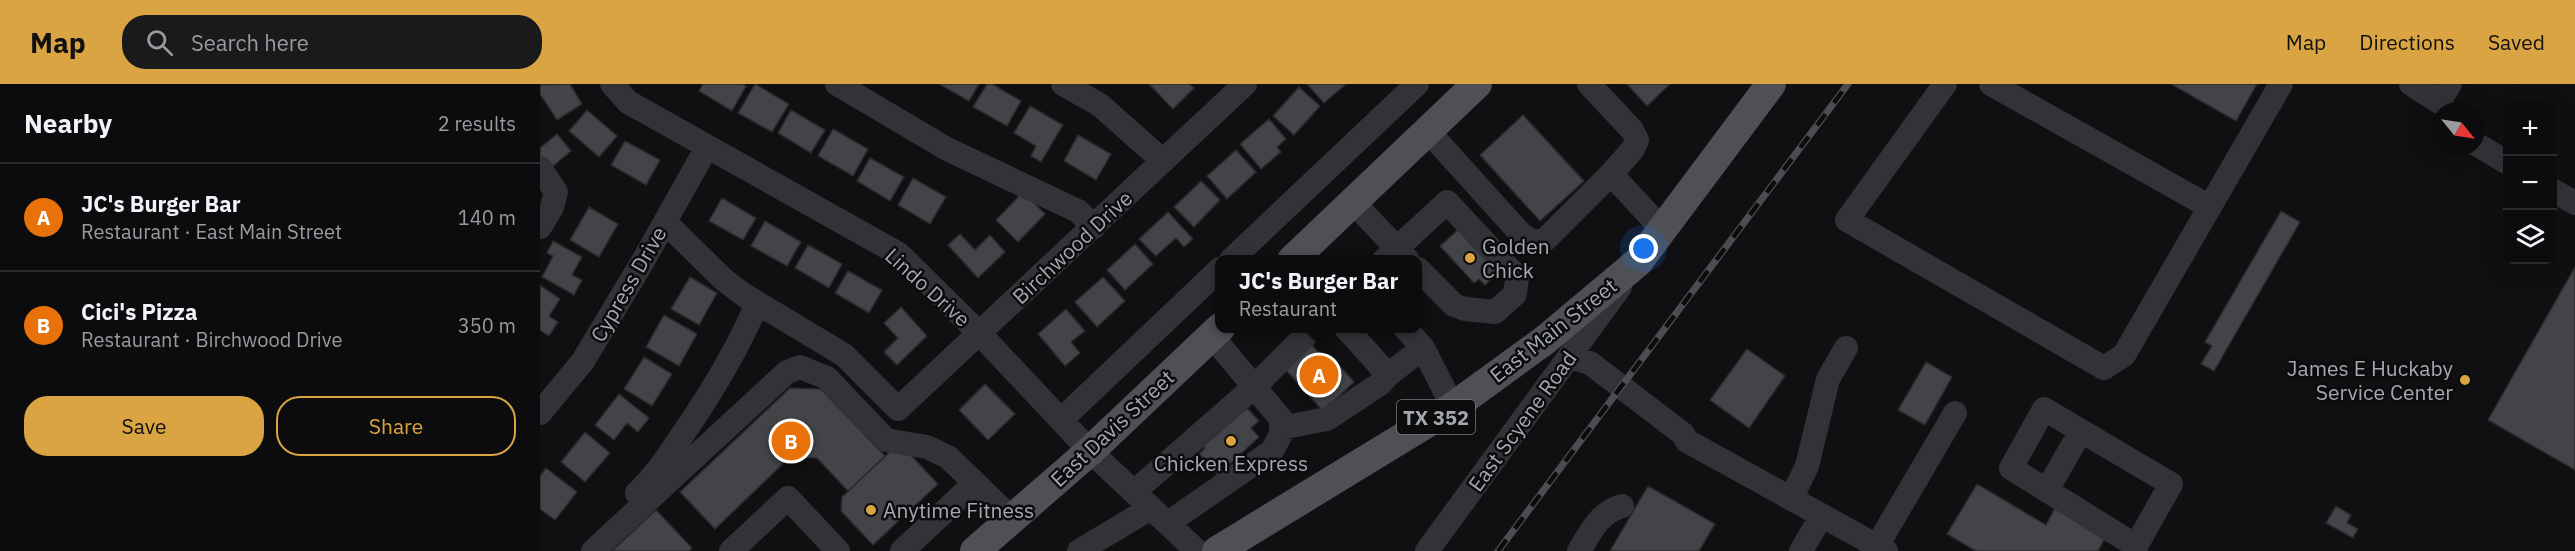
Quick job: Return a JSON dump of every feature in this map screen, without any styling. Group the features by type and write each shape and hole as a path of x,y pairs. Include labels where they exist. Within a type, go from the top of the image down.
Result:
{"main road":[{"path":"1297,255 1477,84"},
{"name":"East Main Street","path":"1217,551 1453,407 1545,340 1638,262 1771,84"},
{"name":"East Davis Street","path":"975,551 1090,451 1215,333"}],"street":[{"name":"Lindo Drive","path":"612,84 628,102 898,254 980,334 1090,451 1197,551"},
{"path":"837,84 947,149 1078,211 1094,227"},
{"path":"1063,84 1100,105 1163,161"},
{"name":"Birchwood Drive","path":"757,303 844,355 898,409 1245,84"},
{"path":"1236,255 1417,84"},
{"path":"1428,131 1521,234 1533,242 1546,239 1611,174 1633,149 1637,140 1632,130 1589,84"},
{"path":"1944,84 1847,220 2104,368 2124,355 2281,84"},
{"path":"1991,84 2210,207"},
{"path":"2411,84 2444,99"},
{"name":"Cypress Drive","path":"540,414 583,361 707,147"},
{"path":"2485,149 2503,160"},
{"path":"540,168 556,192 552,207 540,227"},
{"path":"1611,174 1662,229"},
{"path":"2557,192 2575,203"},
{"path":"1353,202 1395,255"},
{"path":"1397,255 1447,202 1517,277 1515,294 1495,312 1466,309 1454,305 1422,273"},
{"path":"576,551 644,486 673,448 714,390 742,338 757,303 723,279 665,222"},
{"name":"East Scyene Road","path":"1427,551 1638,262"},
{"path":"1061,420 1215,275"},
{"path":"1079,551 1151,508 1272,451 1281,434 1281,419 1254,387 1217,333"},
{"path":"1151,508 1254,387 1308,333"},
{"path":"1350,333 1388,375"},
{"path":"1410,333 1423,348 1453,407"},
{"path":"1545,340 1569,357 1582,373 1612,397 1677,443 1688,441 1881,549 1955,413"},
{"path":"1281,428 1327,419 1380,384 1423,348"},
{"path":"1791,499 1807,466 1828,379 1846,348"},
{"path":"593,551 787,372 801,367 827,378 886,440 927,447 948,457 1012,519"},
{"path":"2044,409 2171,484 2136,549 2047,490 2011,468 2044,409"},
{"path":"2047,490 2081,431"},
{"path":"902,551 975,483"},
{"path":"730,551 788,498 838,551"},
{"path":"1579,551 1599,517 1609,510 1622,506"},
{"path":"1801,551 1822,515"}],"building":[{"path":"570,84 582,104 557,120 540,94 540,85"},
{"path":"703,84 742,84 746,86 732,111 699,91"},
{"path":"755,84 789,104 772,132 738,113"},
{"path":"939,84 979,84 969,101"},
{"path":"987,84 992,84 1021,101 1007,126 973,107"},
{"path":"1149,84 1189,84 1194,88 1173,109"},
{"path":"1307,84 1346,84 1324,103"},
{"path":"1627,84 1670,84 1647,106"},
{"path":"2171,84 2257,84 2236,121"},
{"path":"1299,87 1320,106 1294,135 1273,116"},
{"path":"1030,106 1063,125 1041,162 1031,156 1036,146 1014,133"},
{"path":"587,110 617,136 599,157 569,131"},
{"path":"791,110 825,130 811,153 778,133"},
{"path":"1523,115 1584,181 1540,221 1480,155"},
{"path":"1269,119 1286,139 1277,147 1281,152 1261,169 1240,144"},
{"path":"833,129 868,149 853,176 818,156"},
{"path":"557,134 571,151 551,168 540,155 540,148"},
{"path":"1078,135 1111,154 1096,180 1064,161"},
{"path":"625,141 660,160 646,185 611,165"},
{"path":"1236,150 1256,172 1227,199 1207,176"},
{"path":"870,158 904,177 890,201 857,181"},
{"path":"913,178 946,197 930,224 898,205"},
{"path":"1201,181 1220,200 1194,227 1174,207"},
{"path":"1023,192 1045,214 1018,242 996,220"},
{"path":"722,198 756,218 743,240 709,221"},
{"path":"589,207 618,224 599,257 570,240"},
{"path":"2281,211 2300,222 2214,371 2201,364 2212,346 2205,342"},
{"path":"1168,212 1193,239 1184,247 1176,238 1156,256 1139,239"},
{"path":"765,221 801,242 787,266 751,246"},
{"name":"Golden Chick","path":"1461,227 1500,271 1485,285 1479,279 1474,283 1440,246"},
{"path":"960,234 975,250 990,235 1005,252 978,278 948,245"},
{"path":"553,241 582,257 572,275 582,280 574,295 542,277 553,256 547,253"},
{"path":"1135,244 1153,264 1125,290 1107,270"},
{"path":"808,245 842,264 829,288 795,268"},
{"path":"2575,267 2575,470 2488,420"},
{"path":"848,271 882,290 869,313 835,293"},
{"path":"690,277 717,293 699,325 671,309"},
{"path":"1103,277 1125,301 1097,327 1075,302"},
{"path":"540,285 560,299 549,316 558,322 549,336 540,330"},
{"path":"901,307 927,336 897,365 884,352 898,338 884,323"},
{"path":"1066,309 1085,331 1071,342 1080,353 1065,366 1038,334"},
{"path":"664,315 697,334 679,366 646,347"},
{"path":"1311,344 1332,367 1336,362 1354,382 1323,411 1285,369"},
{"path":"1747,349 1785,376 1749,428 1710,400"},
{"path":"644,357 672,374 652,406 624,389"},
{"path":"1926,362 1952,377 1925,425 1898,410"},
{"path":"985,384 1015,414 988,440 959,410"},
{"path":"790,388 821,389 885,456 848,491 817,458 790,457 715,529 680,492"},
{"path":"619,394 649,418 638,432 627,423 614,440 595,425"},
{"name":"Chicken Express","path":"1247,408 1259,421 1251,428 1259,437 1218,475 1199,454 1205,448 1203,446"},
{"path":"585,432 610,453 585,482 561,462"},
{"path":"893,449 905,449 938,484 873,545 841,511 842,497"},
{"path":"546,468 577,492 555,520 540,509 540,476"},
{"path":"1977,484 2046,525 2055,508 2105,538 2098,551 1976,551 1947,534"},
{"path":"1648,486 1715,524 1699,551 1610,551"},
{"path":"2336,506 2351,515 2347,523 2358,529 2353,538 2326,523"},
{"path":"656,510 692,548 689,551 612,551"}],"railway":[{"path":"1498,551 1848,84"}],"place":[{"name":"Golden Chick","path":"1470,258"},
{"name":"JC's Burger Bar","path":"1319,375"},
{"name":"James E Huckaby Service Center","path":"2465,380"},
{"name":"Cici's Pizza","path":"791,441"},
{"name":"Chicken Express","path":"1231,441"},
{"name":"Anytime Fitness","path":"871,510"}]}
